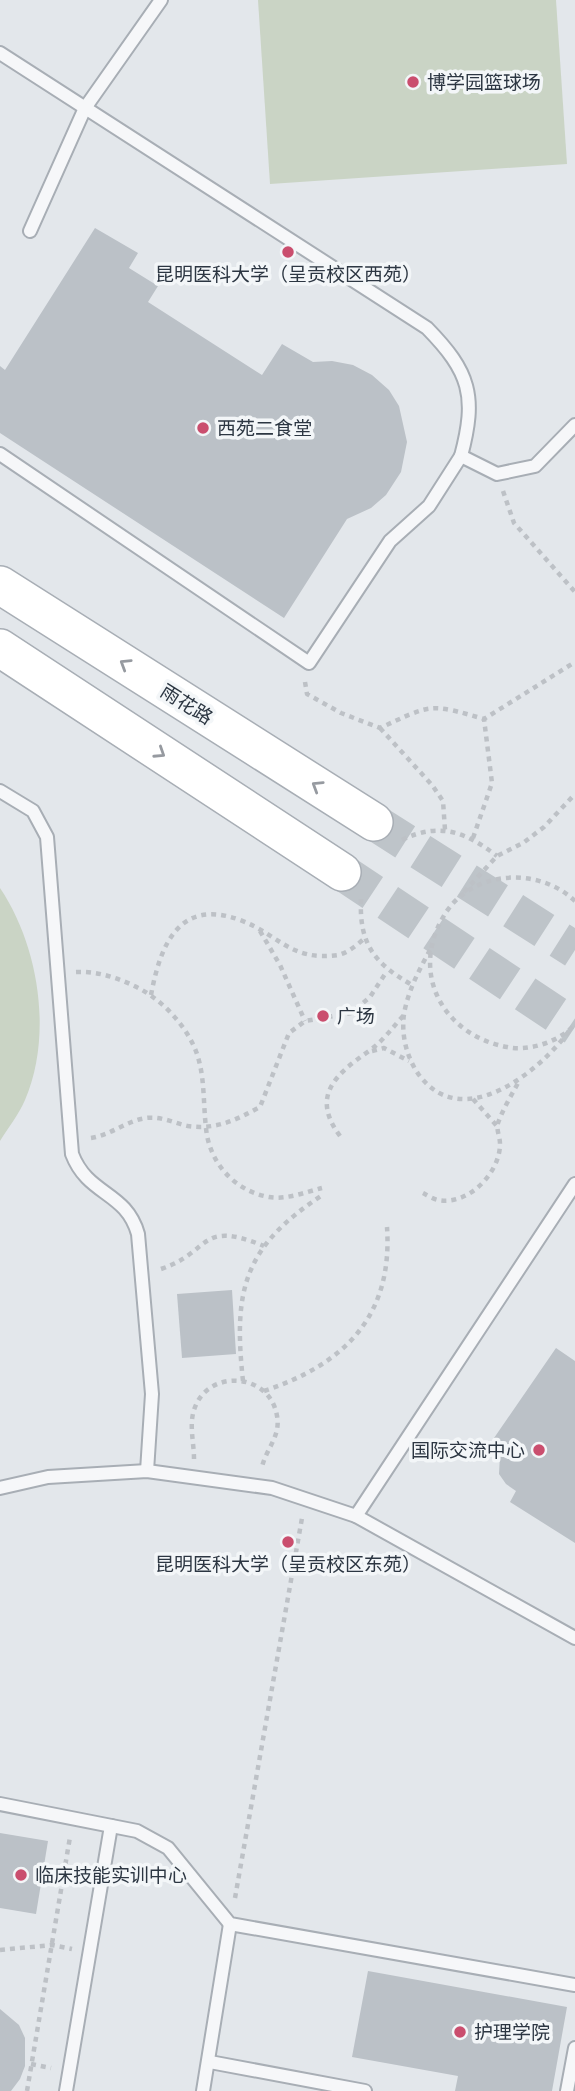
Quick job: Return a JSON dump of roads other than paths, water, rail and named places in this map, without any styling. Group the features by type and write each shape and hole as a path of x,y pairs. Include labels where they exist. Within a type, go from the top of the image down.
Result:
{"street":[{"name":"雨花路","path":"0,585 383,834"},
{"path":"0,648 352,883"}],"lane":[{"path":"30,231 85,108 161,0"},
{"path":"0,53 427,328 457,362 466,384 470,408 461,456 429,506 390,541 309,663 0,454"},
{"path":"461,456 497,474 536,466 575,425"},
{"path":"0,792 33,811 47,837 72,1154 85,1178 132,1215 138,1234 152,1394 148,1471"},
{"path":"356,1516 575,1184"},
{"path":"0,1488 48,1477 148,1471 258,1486 356,1516 573,1632"},
{"path":"0,1804 137,1831 168,1848 230,1924 575,1985"},
{"path":"66,2091 111,1826"},
{"path":"203,2091 210,2062 230,1924"},
{"path":"568,2091 575,2049"},
{"path":"210,2062 366,2091"}],"tunnel":[{"path":"374,822 575,950"},
{"path":"342,872 575,1027"}],"place":[{"name":"博学园篮球场","path":"413,82"},
{"name":"昆明医科大学（呈贡校区西苑）","path":"288,252"},
{"name":"西苑二食堂","path":"203,428"},
{"name":"广场","path":"323,1016"},
{"name":"国际交流中心","path":"539,1450"},
{"name":"昆明医科大学（呈贡校区东苑）","path":"288,1542"},
{"name":"临床技能实训中心","path":"21,1875"},
{"name":"护理学院","path":"460,2032"}]}
